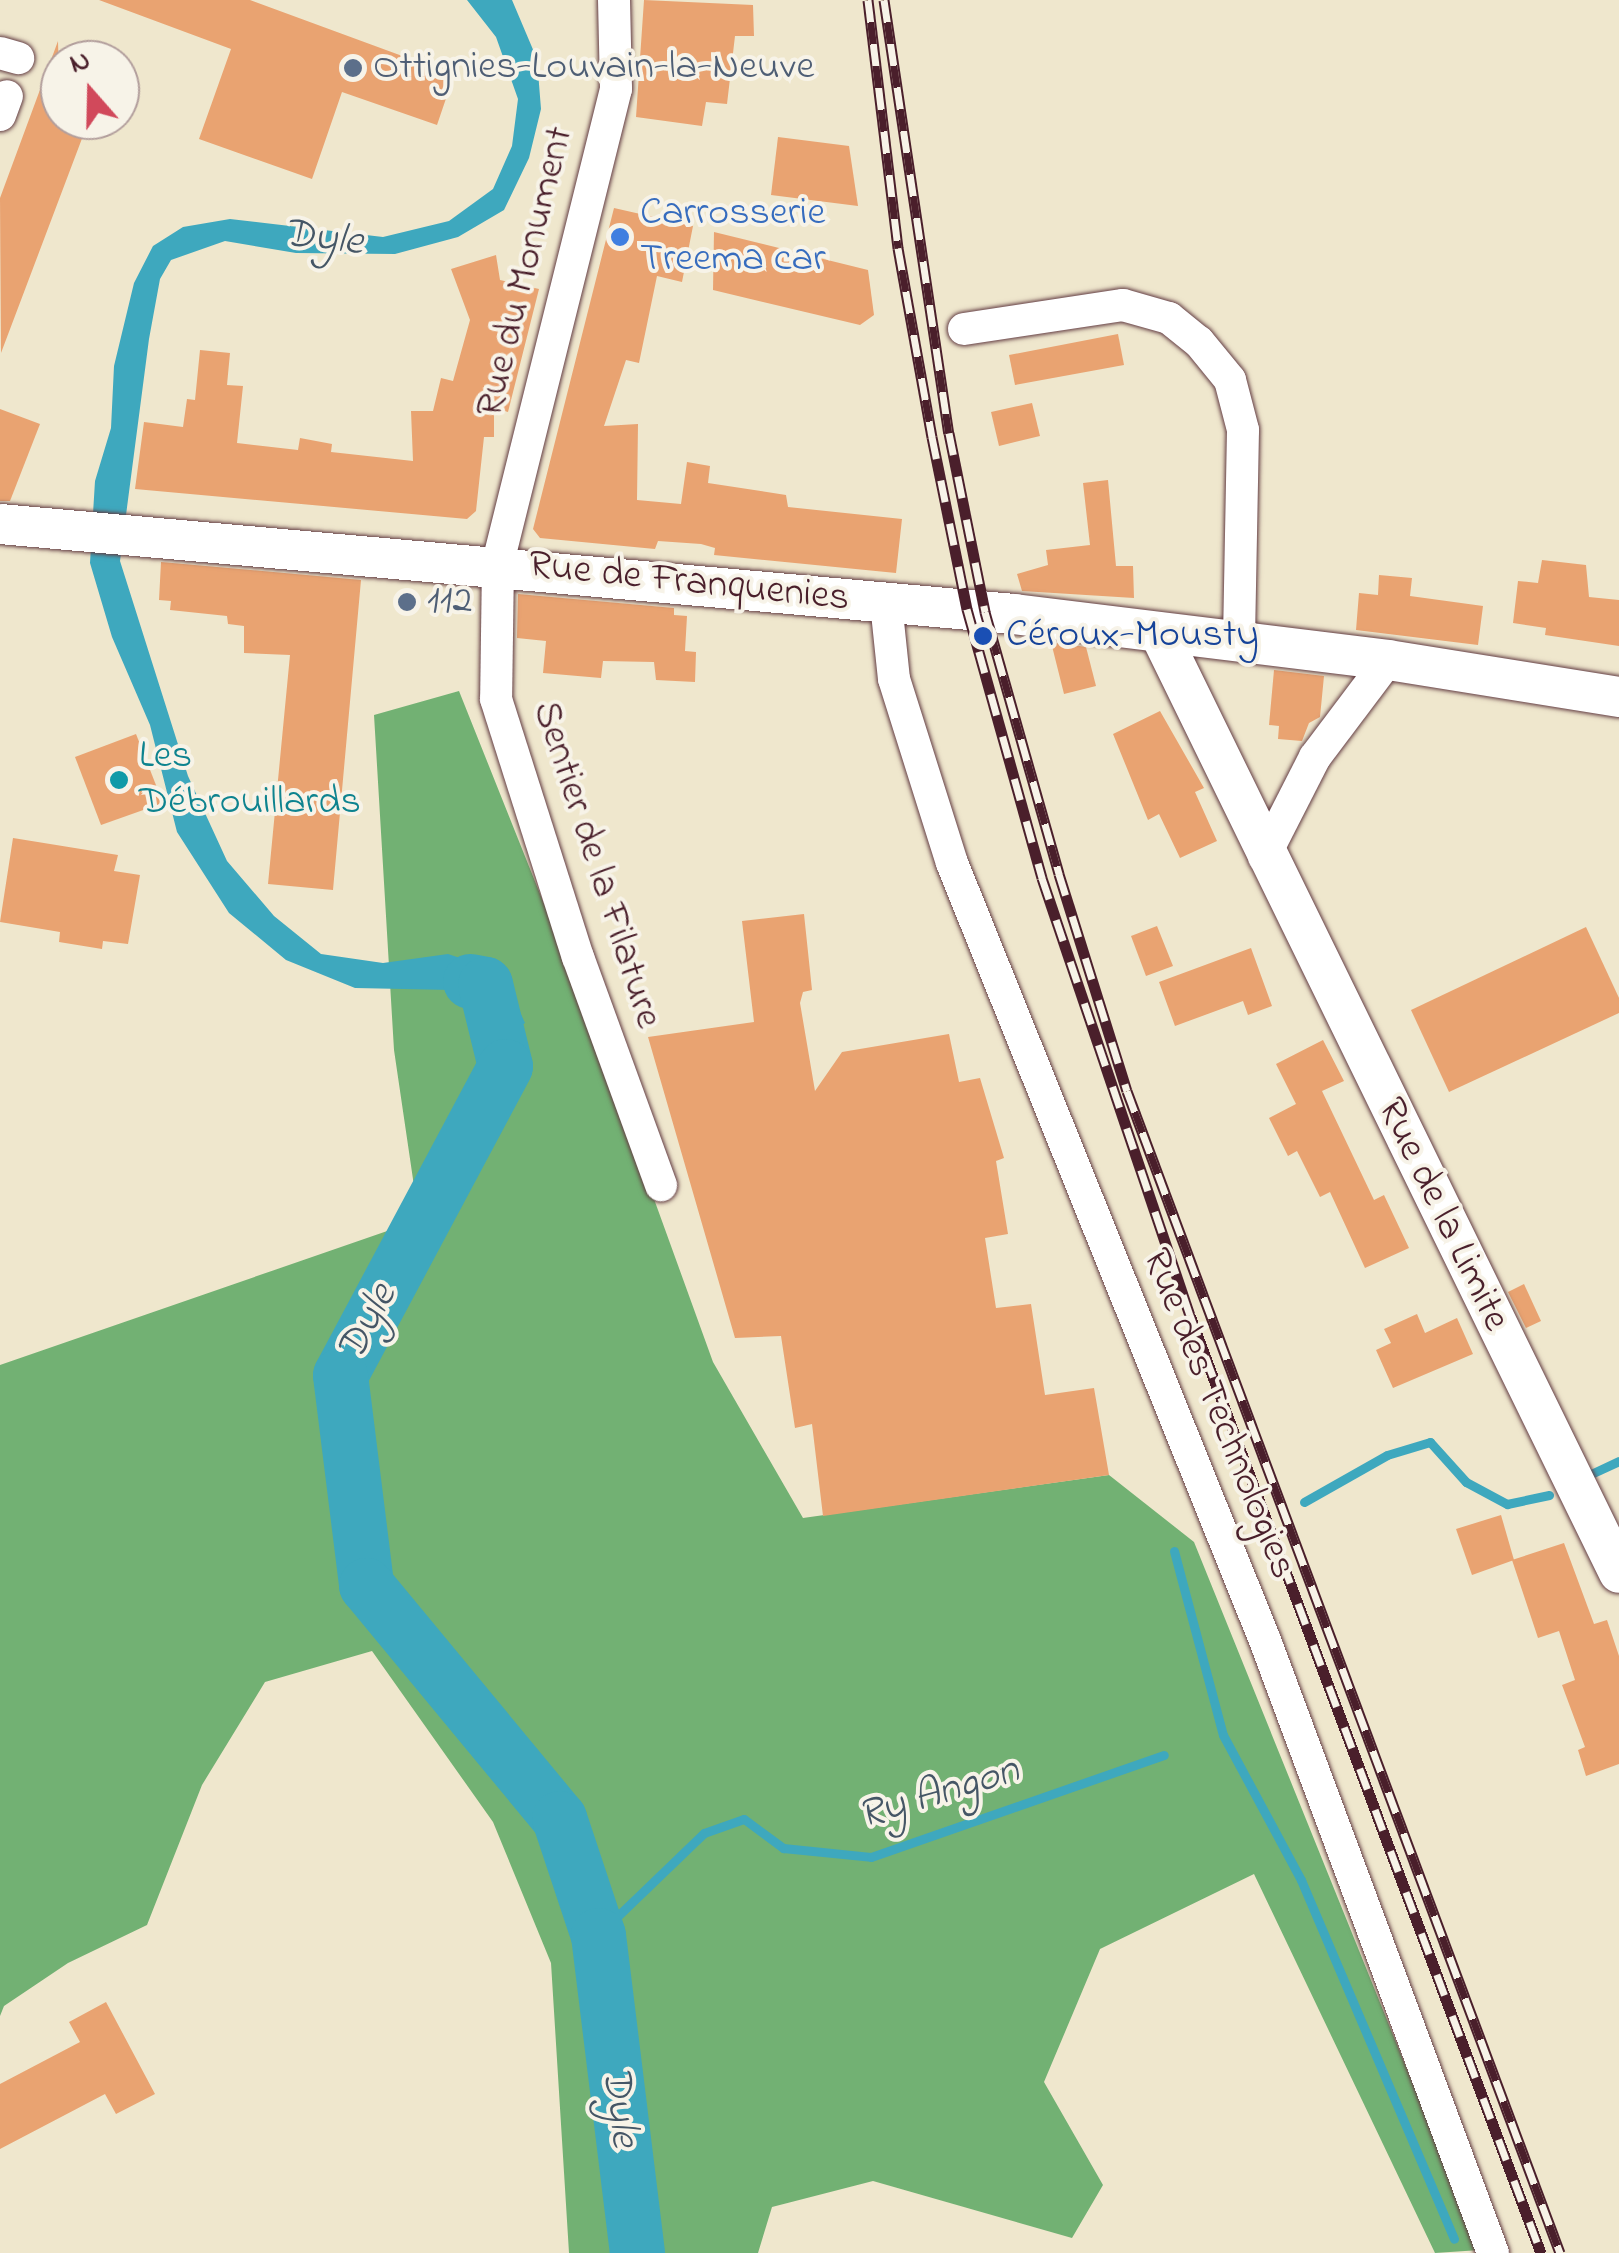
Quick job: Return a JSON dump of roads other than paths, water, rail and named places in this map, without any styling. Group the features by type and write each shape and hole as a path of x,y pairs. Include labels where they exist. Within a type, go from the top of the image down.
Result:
{"street":[{"name":"Rue du Monument","path":"498,563 616,89 614,0"},
{"path":"964,329 1123,304 1169,318 1199,342 1230,380 1243,430 1239,640"},
{"name":"Rue de Franquenies","path":"0,524 138,538 498,563 1239,640 1619,697"},
{"name":"Sentier de la Filature","path":"498,563 496,699 578,957 661,1186"},
{"name":"Rue des Technologies","path":"886,603 894,679 952,863 1266,1643 1492,2253"},
{"name":"Rue de la Limite","path":"1160,634 1264,857 1619,1573"},
{"path":"1264,857 1315,757 1388,660"}],"water":[{"path":"467,0 512,0 537,59 541,109 529,158 504,210 458,237 395,254 296,253 225,241 171,260 160,279 149,339 120,561 188,776 227,861 274,916 321,954 383,963 448,954 502,972 525,1023 491,1045 480,1002 452,990 355,988 286,960 229,913 177,832 150,725 112,637 90,563 95,481 111,428 114,366 134,283 153,246 183,227 230,219 383,237 449,221 493,189 512,146 518,99 496,37"}],"waterway":[{"name":"Dyle","path":"470,981 485,984 505,1066 340,1375 366,1585 559,1818 598,1935 637,2253"},
{"name":"Ry Angon","path":"1304,1502 1387,1455 1430,1442 1466,1482 1507,1504 1549,1495"},
{"name":"Ry Angon","path":"1591,1474 1619,1461"},
{"path":"1174,1551 1223,1735 1301,1880 1454,2239"},
{"name":"Ry Angon","path":"598,1935 704,1833 744,1819 783,1848 871,1857 1164,1755"}],"railway":[{"path":"868,0 898,248 932,437 967,609 1042,878 1190,1315 1541,2253"},
{"path":"884,0 949,433 985,612 1059,874 1127,1091 1560,2253"}],"place":[{"name":"Ottignies-Louvain-la-Neuve","path":"353,68"},
{"name":"Carrosserie Treema car","path":"620,237"},
{"name":"112","path":"407,602"},
{"name":"Céroux-Mousty","path":"983,636"},
{"name":"Les Débrouillards","path":"119,780"}]}
